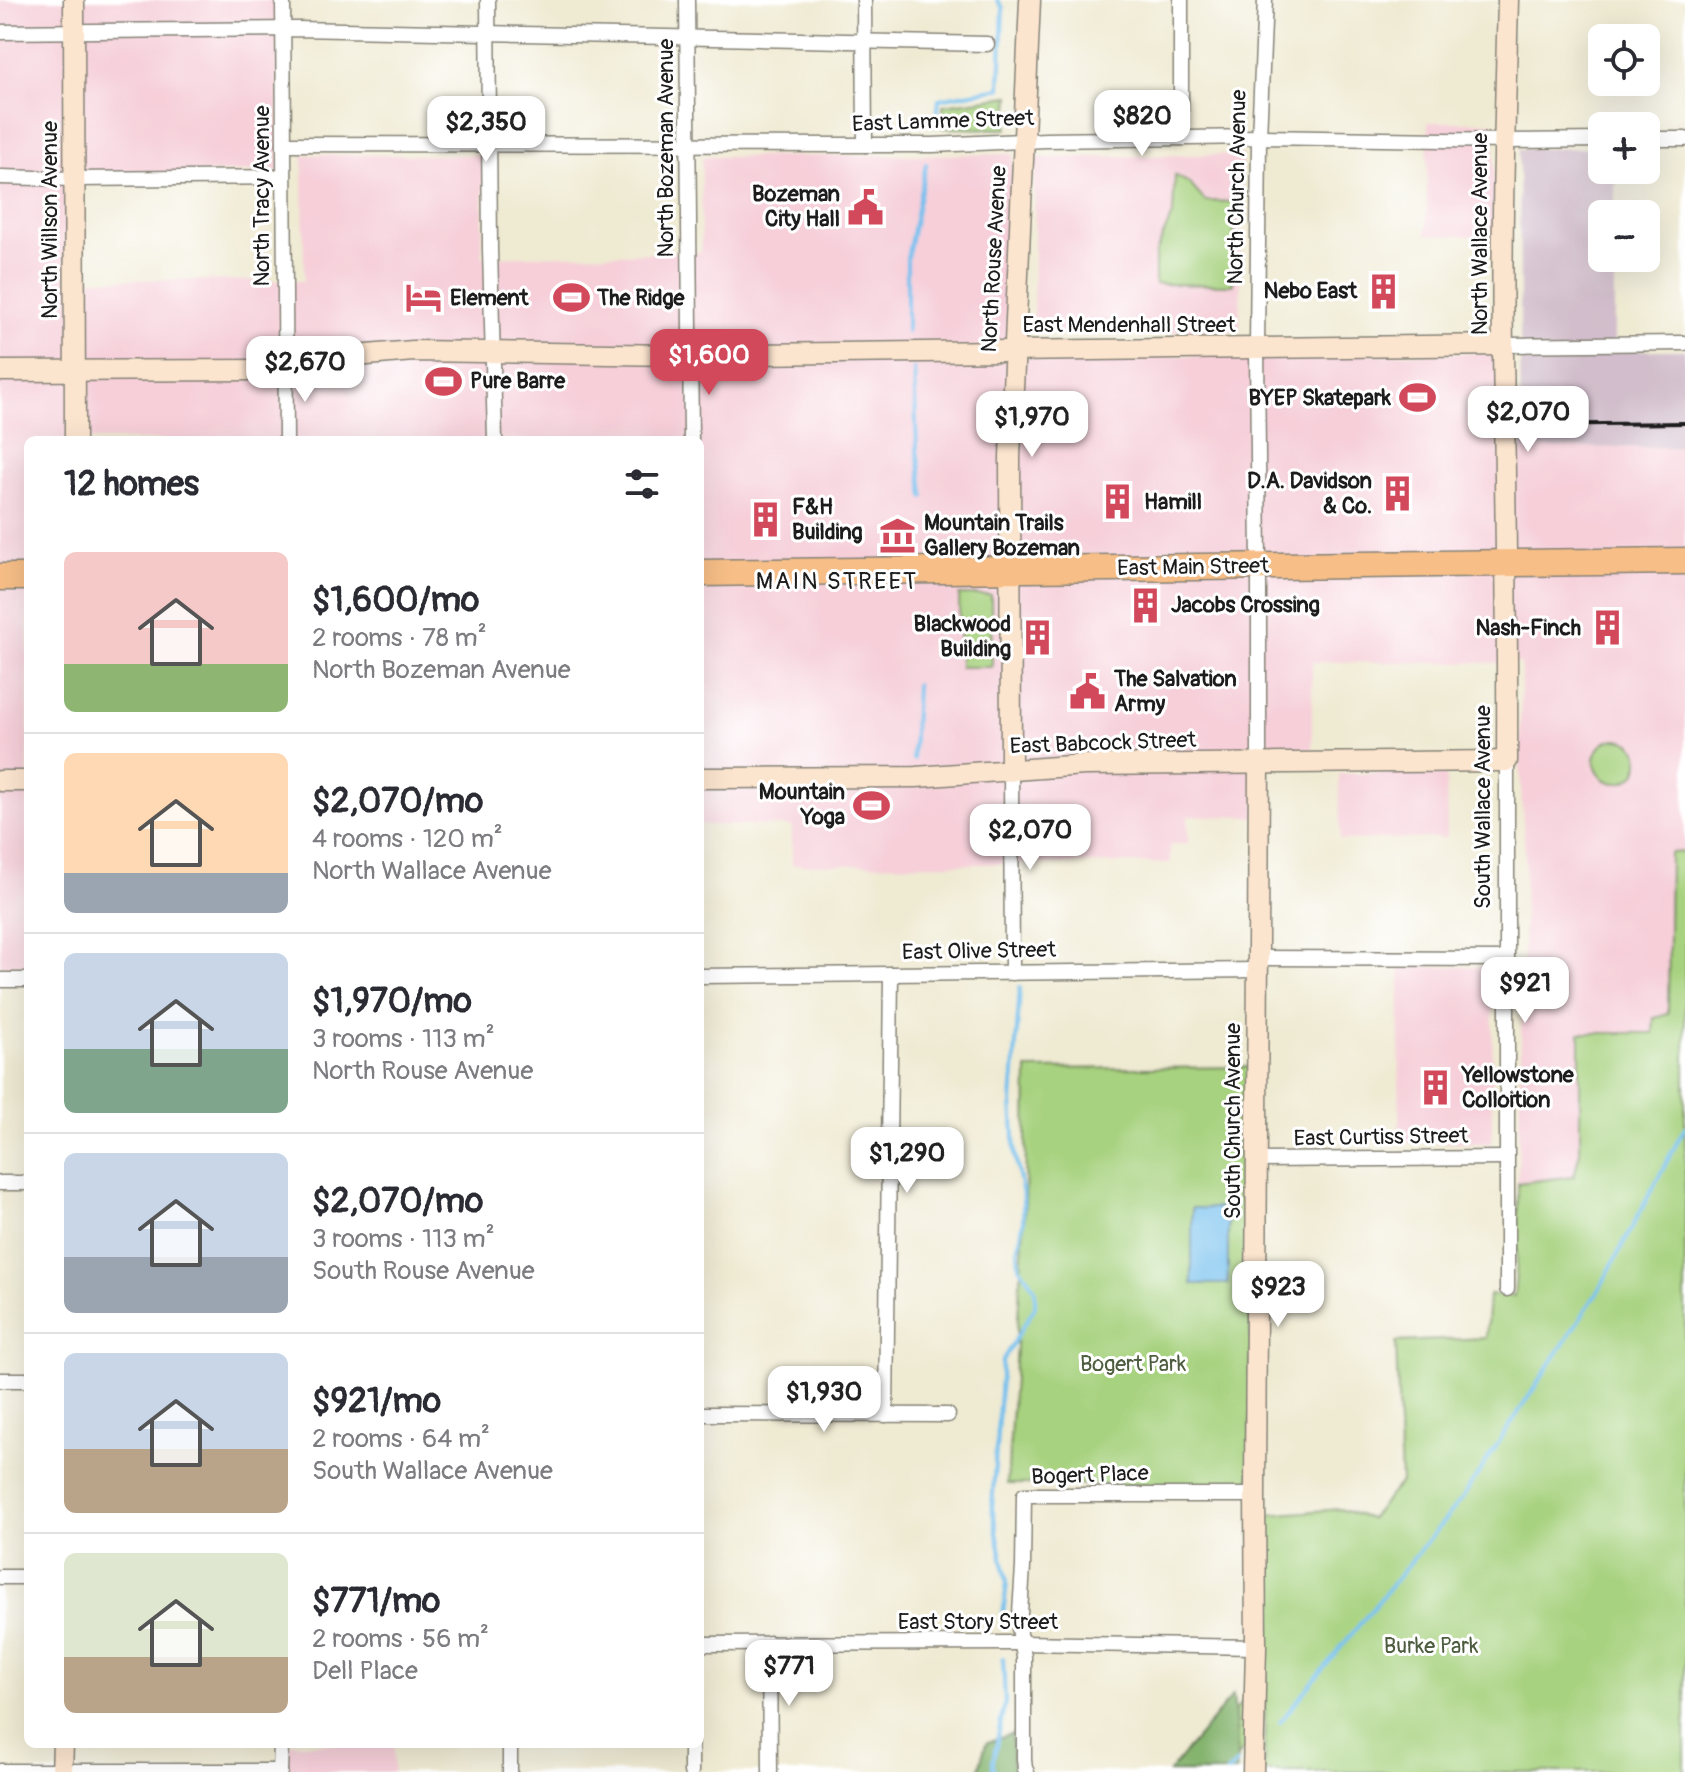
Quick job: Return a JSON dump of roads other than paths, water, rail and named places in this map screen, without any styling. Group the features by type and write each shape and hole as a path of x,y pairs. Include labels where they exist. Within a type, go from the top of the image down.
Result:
{"highway":[{"name":"East Main Street","path":"704,573 1685,561"},
{"path":"0,577 24,577"}],"street":[{"name":"North Willson Avenue","path":"74,0 75,436"},
{"name":"North Tracy Avenue","path":"283,0 286,436"},
{"path":"488,0 495,436"},
{"name":"North Bozeman Avenue","path":"687,0 691,436"},
{"path":"864,0 865,145"},
{"name":"North Rouse Avenue","path":"1011,771 1010,457 1030,0"},
{"path":"1181,0 1181,138"},
{"name":"North Church Avenue","path":"1259,566 1259,137 1265,0"},
{"name":"North Wallace Avenue","path":"1507,565 1503,345 1508,0"},
{"path":"0,32 283,29 987,44"},
{"name":"East Lamme Street","path":"284,144 865,145 1259,137 1588,140"},
{"path":"1660,139 1685,139"},
{"path":"0,177 284,177"},
{"name":"East Mendenhall Street","path":"0,371 269,370 356,356 413,351 690,354 1685,343"},
{"name":"South Wallace Avenue","path":"1507,565 1507,1289"},
{"name":"South Church Avenue","path":"1253,1772 1259,566"},
{"name":"East Babcock Street","path":"704,778 916,777 1084,765 1507,761"},
{"path":"1011,771 1012,973"},
{"path":"0,781 24,781"},
{"name":"East Olive Street","path":"704,976 1012,973 1506,959"},
{"path":"886,1415 891,974"},
{"path":"0,980 24,980"},
{"name":"East Curtiss Street","path":"1257,1160 1506,1158"},
{"path":"0,1183 24,1183"},
{"path":"0,1380 24,1380"},
{"path":"704,1414 948,1415"},
{"name":"Bogert Place","path":"1021,1643 1024,1495 1255,1495"},
{"path":"0,1577 24,1577"},
{"path":"769,1643 770,1772"},
{"path":"1021,1643 1027,1772"},
{"name":"East Story Street","path":"704,1644 1021,1643 1256,1647"},
{"path":"62,1772 63,1748"},
{"path":"0,1771 280,1771 281,1748"},
{"path":"510,1748 510,1772"},
{"path":"691,1748 691,1772"}],"water":[{"path":"1192,1208 1228,1208 1228,1284 1192,1284"}],"waterway":[{"path":"936,126 939,99 1000,88 1003,8 997,0"},
{"path":"907,332 907,259 926,164"},
{"path":"914,369 917,450 924,497"},
{"path":"913,759 916,684"},
{"path":"1002,1623 1007,1582 992,1508 1002,1361 1035,1307 1035,1289 1019,1266 1018,1251 1023,1224 1023,1195 1015,1155 1012,1101 1020,988"},
{"path":"1280,1722 1461,1500 1600,1288 1685,1127"},
{"path":"993,1772 1005,1702 1003,1658"},
{"path":"1228,1772 1237,1763"}],"railway":[{"path":"1523,425 1685,423"}],"place":[{"name":"Bozeman City Hall","path":"866,207"},
{"name":"Nebo East","path":"1383,291"},
{"name":"Element","path":"424,298"},
{"name":"The Ridge","path":"571,298"},
{"name":"Pure Barre","path":"444,381"},
{"name":"BYEP Skatepark","path":"1417,398"},
{"name":"D.A. Davidson & Co.","path":"1398,494"},
{"name":"Hamill","path":"1118,502"},
{"name":"F&H Building","path":"766,520"},
{"name":"Mountain Trails Gallery Bozeman","path":"898,536"},
{"name":"Jacobs Crossing","path":"1145,605"},
{"name":"Nash-Finch","path":"1607,628"},
{"name":"Blackwood Building","path":"1037,637"},
{"name":"The Salvation Army","path":"1088,692"},
{"name":"Mountain Yoga","path":"871,805"},
{"name":"Yellowstone Colloition","path":"1436,1088"}],"district":[{"name":"MAIN STREET","path":"837,581"}],"park label":[{"name":"Bogert Park","path":"1133,1364"},
{"name":"Burke Park","path":"1431,1646"}]}
